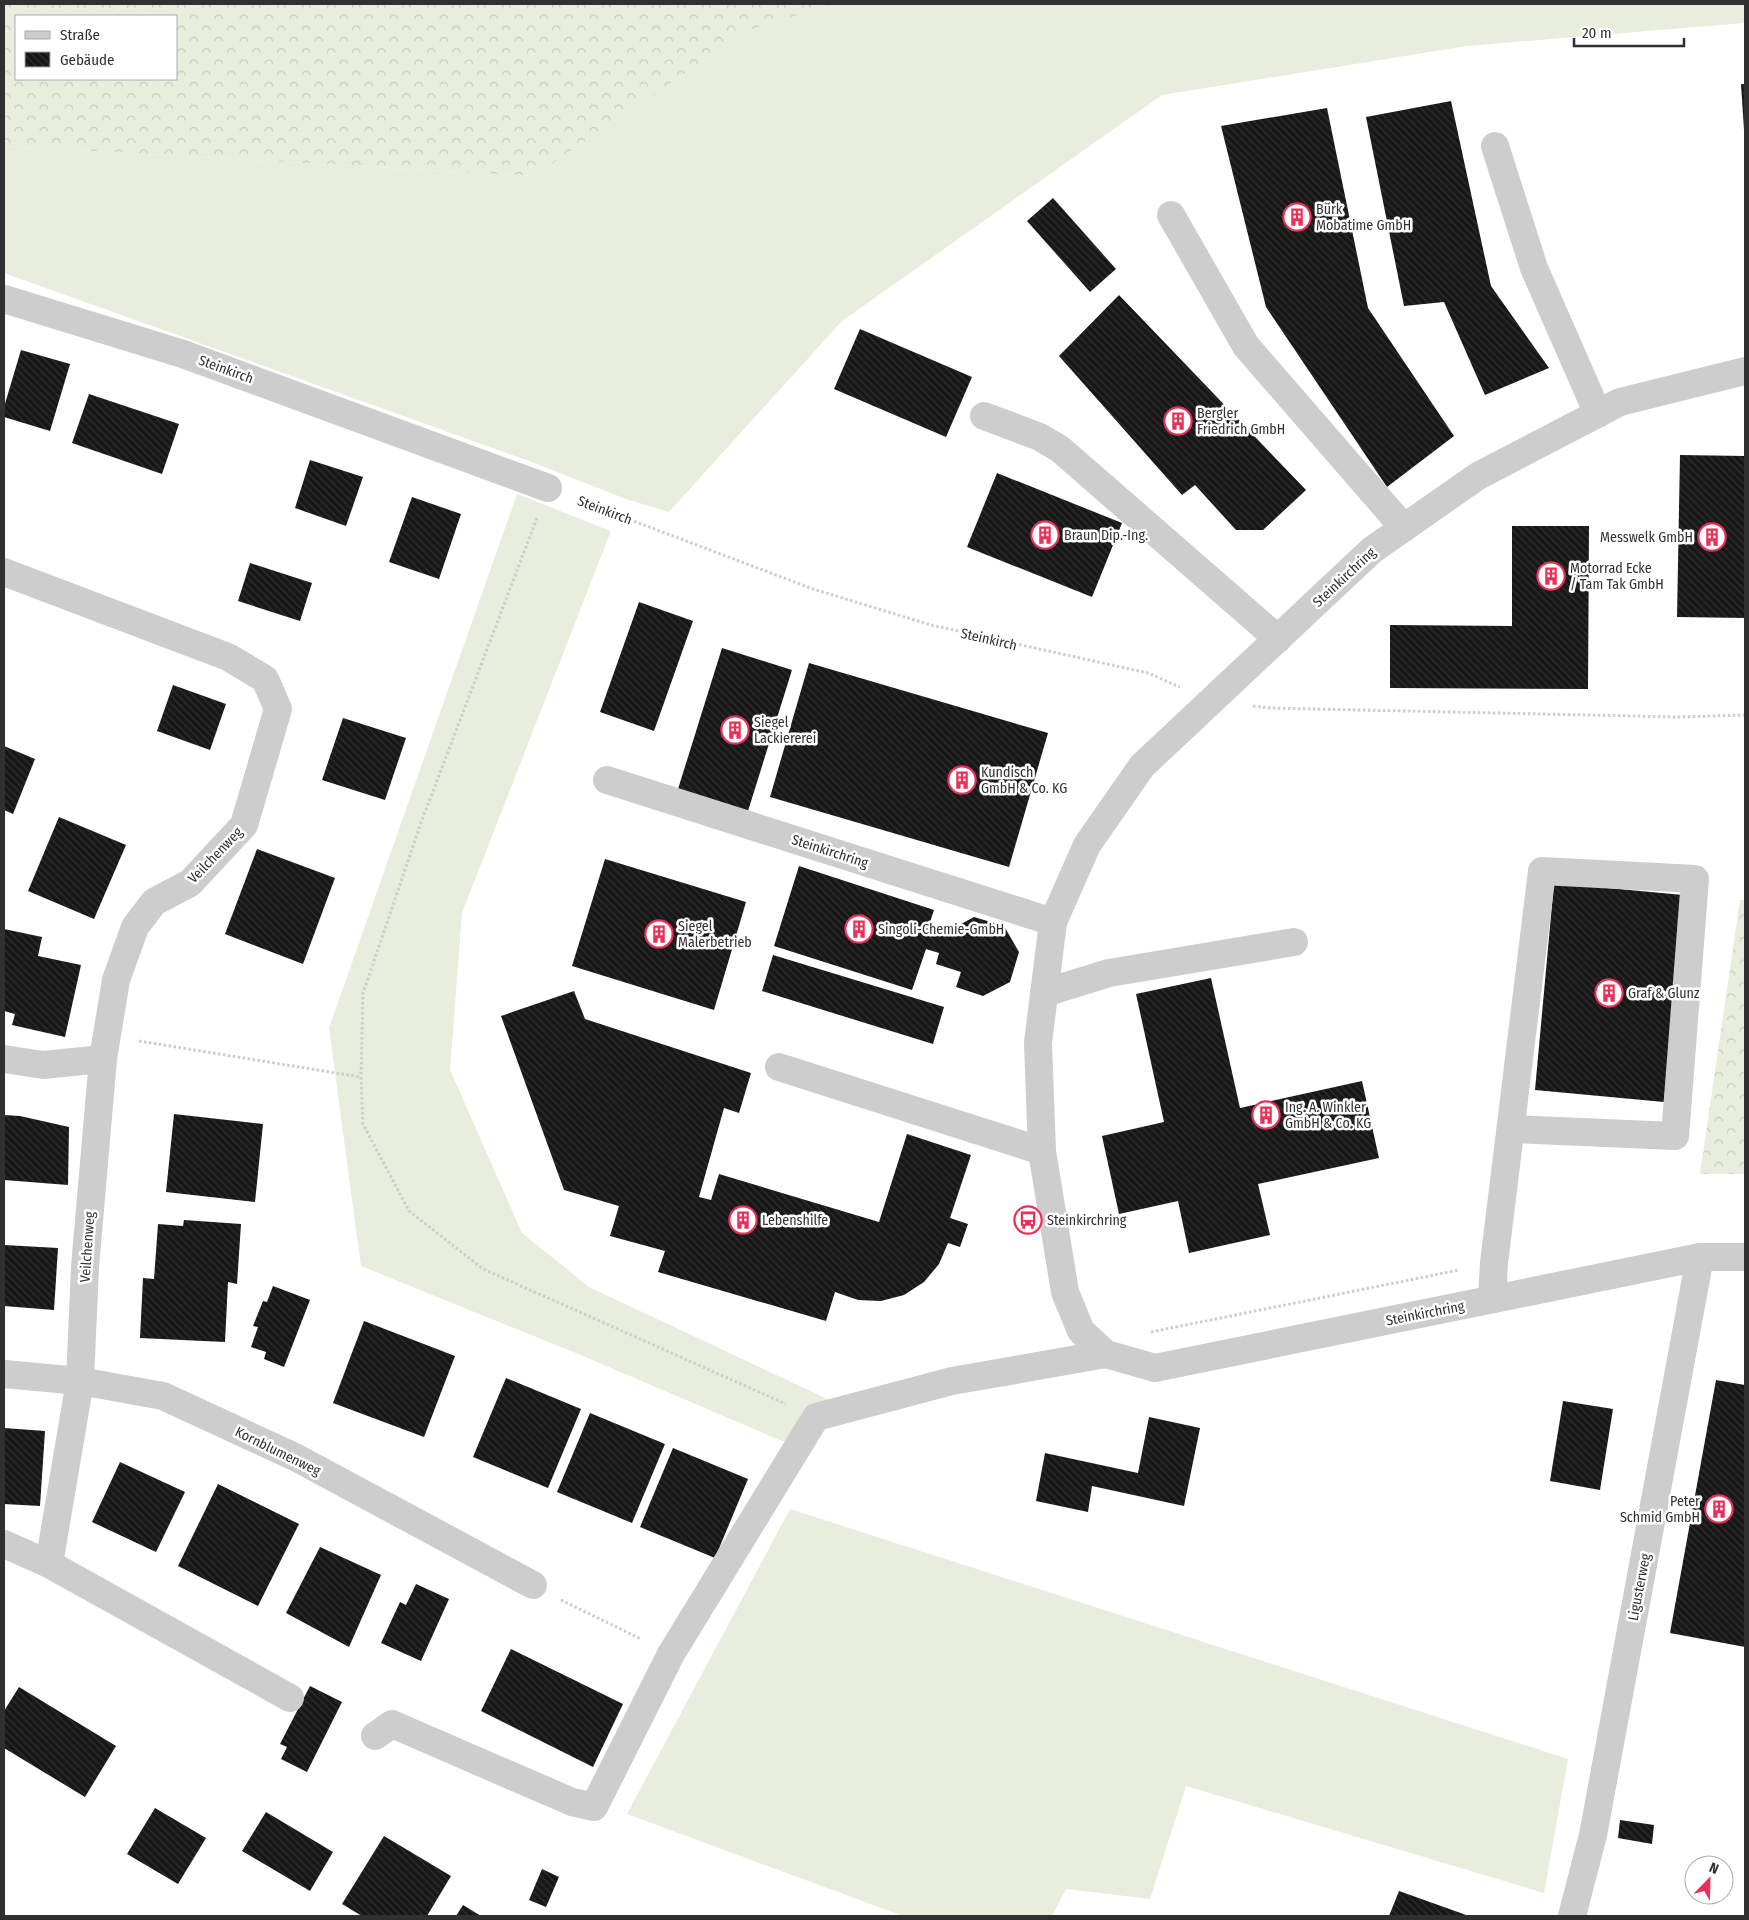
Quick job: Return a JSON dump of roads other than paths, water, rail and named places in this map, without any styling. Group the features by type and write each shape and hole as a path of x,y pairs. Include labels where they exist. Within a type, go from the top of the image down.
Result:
{"street":[{"path":"1494,146 1534,268 1598,414"},
{"path":"1171,215 1246,346 1404,528"},
{"name":"Steinkirch","path":"4,299 183,354 548,488"},
{"name":"Steinkirchring","path":"1745,371 1620,402 1478,476 1372,550 1142,766 1087,845 1053,922 1038,1043 1042,1151 1065,1292 1081,1331 1106,1354 1155,1368 1700,1258 1745,1256"},
{"path":"984,416 1040,438 1060,449 1278,639"},
{"name":"Veilchenweg","path":"4,572 228,658 266,679 278,709 244,825 190,883 154,902 135,927 116,980 105,1047 85,1267 80,1381 49,1564"},
{"name":"Steinkirchring","path":"607,780 1053,922"},
{"path":"1492,1299 1494,1263 1512,1129 1542,871 1695,879 1675,1136 1512,1129"},
{"path":"1044,993 1109,973 1294,942"},
{"path":"4,1058 43,1065 105,1047"},
{"path":"779,1067 1042,1151"},
{"name":"Ligusterweg","path":"1572,1916 1593,1834 1700,1258"},
{"path":"375,1736 392,1724 572,1802 594,1807 671,1654 816,1417 952,1381 1106,1354"},
{"name":"Kornblumenweg","path":"4,1374 80,1381 163,1396 295,1457 533,1585"},
{"path":"4,1544 49,1564 290,1698"}],"place":[{"name":"Bürk Mobatime GmbH","path":"1297,217"},
{"name":"Bergler Friedrich GmbH","path":"1178,421"},
{"name":"Braun Dip.-Ing.","path":"1045,535"},
{"name":"Messwelk GmbH","path":"1712,537"},
{"name":"Motorrad Ecke / Tam Tak GmbH","path":"1551,576"},
{"name":"Siegel Lackiererei","path":"735,730"},
{"name":"Kundisch GmbH & Co. KG","path":"962,780"},
{"name":"Singoli-Chemie-GmbH","path":"859,929"},
{"name":"Siegel Malerbetrieb","path":"659,934"},
{"name":"Graf & Glunz","path":"1609,993"},
{"name":"Ing. A. Winkler GmbH & Co. KG","path":"1266,1115"},
{"name":"Lebenshilfe","path":"743,1220"},
{"name":"Steinkirchring","path":"1028,1220"},
{"name":"Peter Schmid GmbH","path":"1719,1509"}]}
